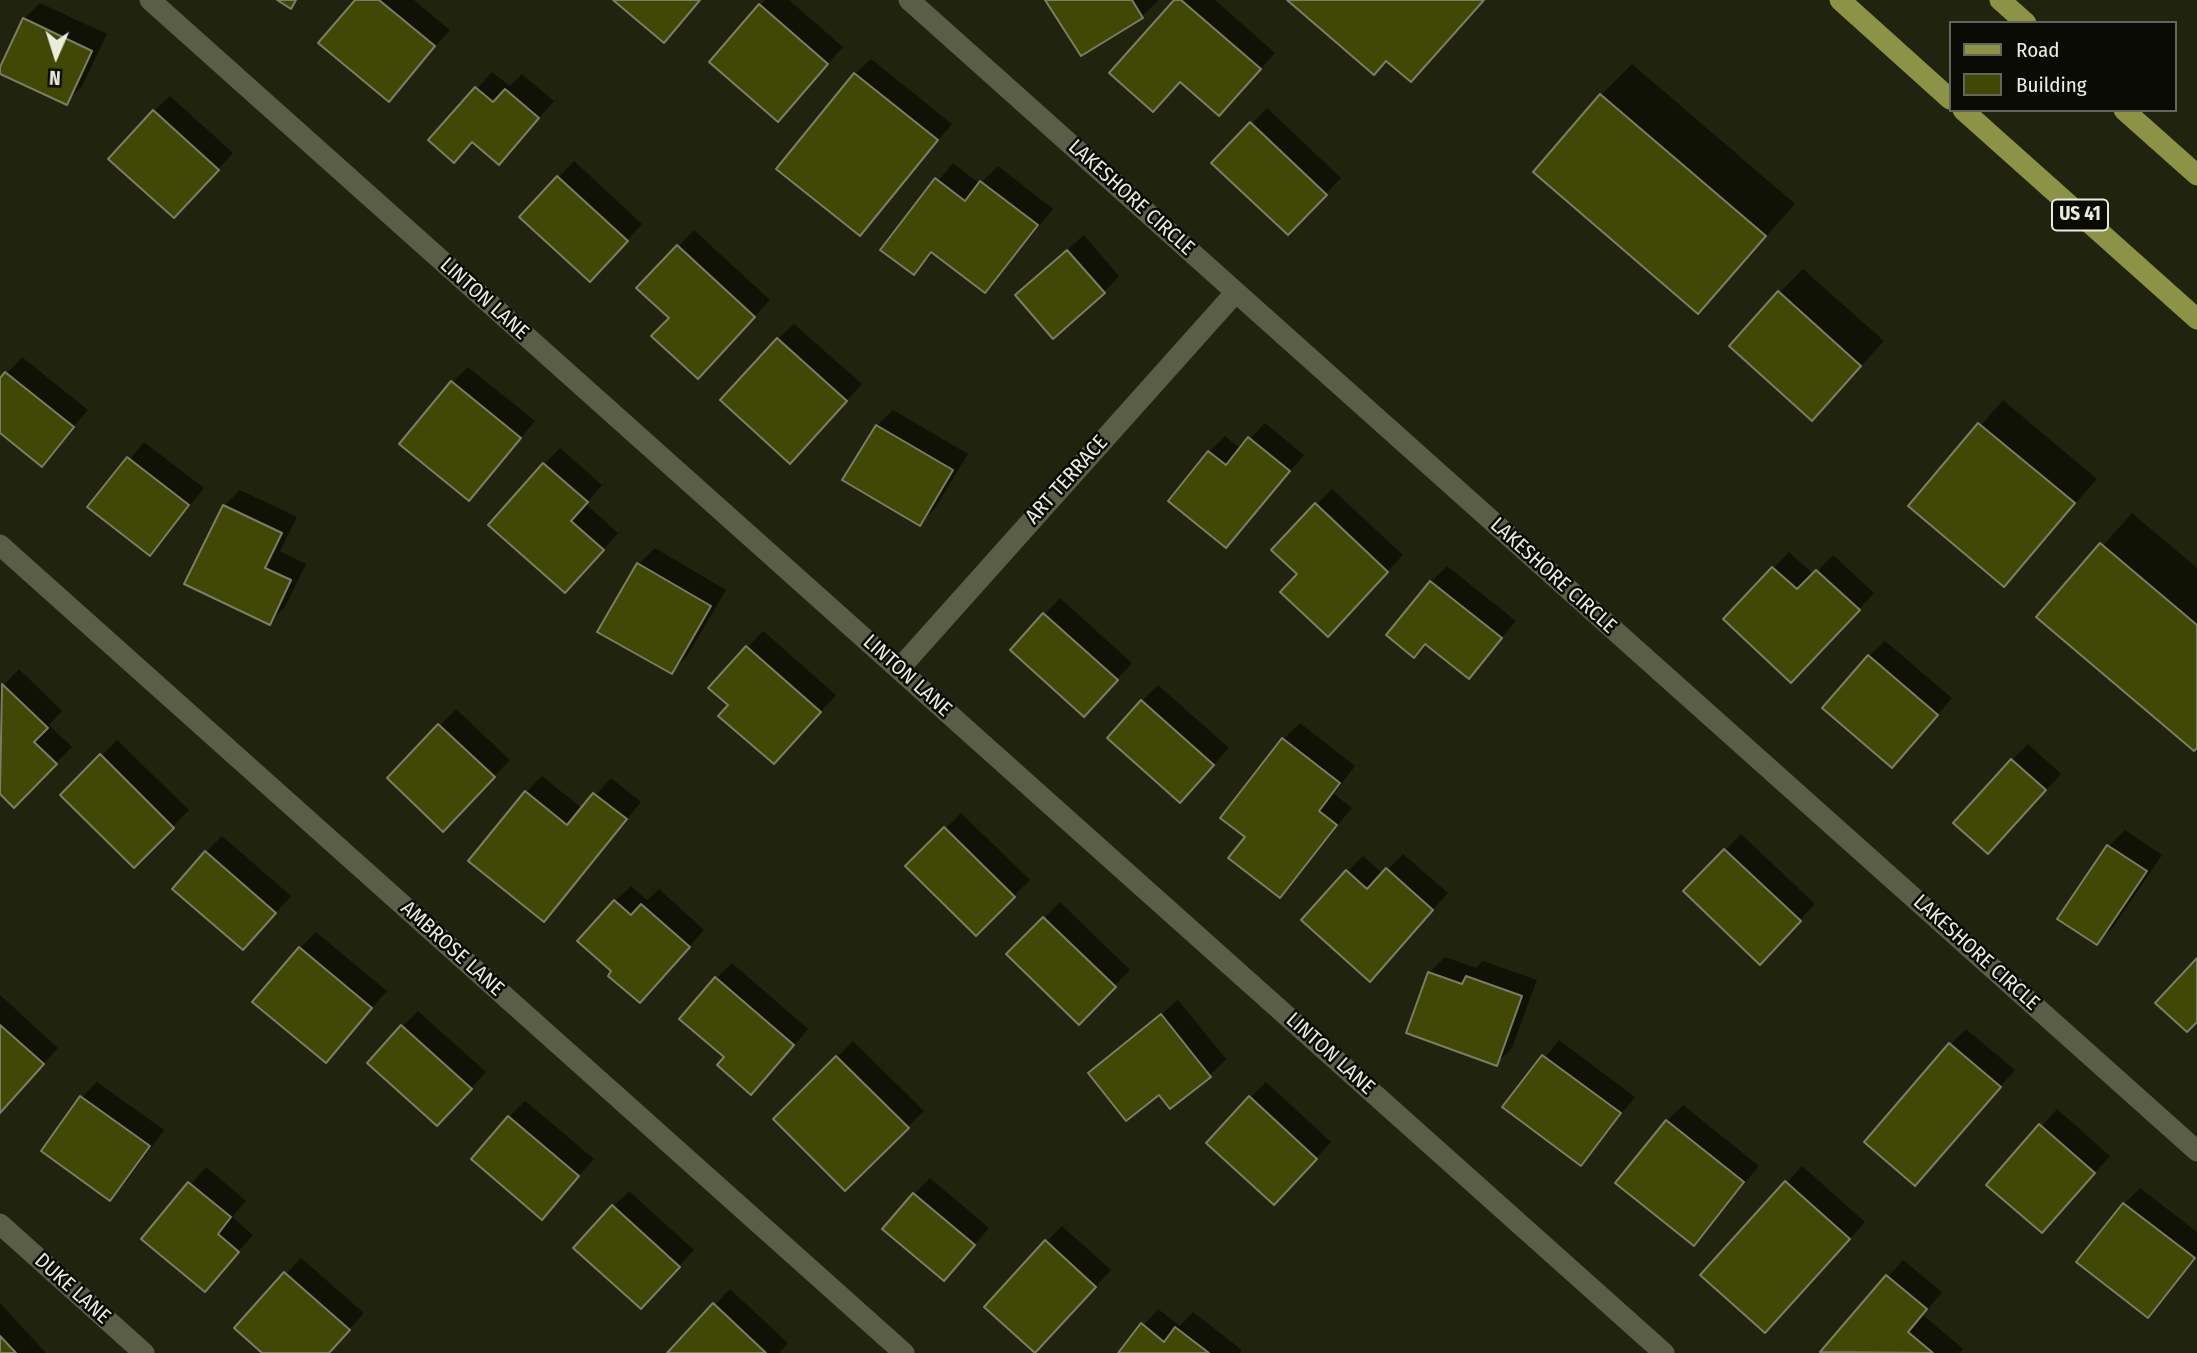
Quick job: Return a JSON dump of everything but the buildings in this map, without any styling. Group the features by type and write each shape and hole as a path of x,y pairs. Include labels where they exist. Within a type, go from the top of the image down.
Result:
{"main road":[{"path":"1840,0 1948,97"},
{"path":"2000,0 2024,21"},
{"name":"US 41","path":"1965,112 2197,319"},
{"path":"2126,112 2197,176"}],"street":[{"name":"LINTON LANE","path":"150,0 1664,1353"},
{"name":"LAKESHORE CIRCLE","path":"909,0 2197,1151"},
{"name":"ART TERRACE","path":"899,669 1236,292"},
{"name":"AMBROSE LANE","path":"0,545 904,1353"},
{"name":"DUKE LANE","path":"0,1224 144,1353"}]}
